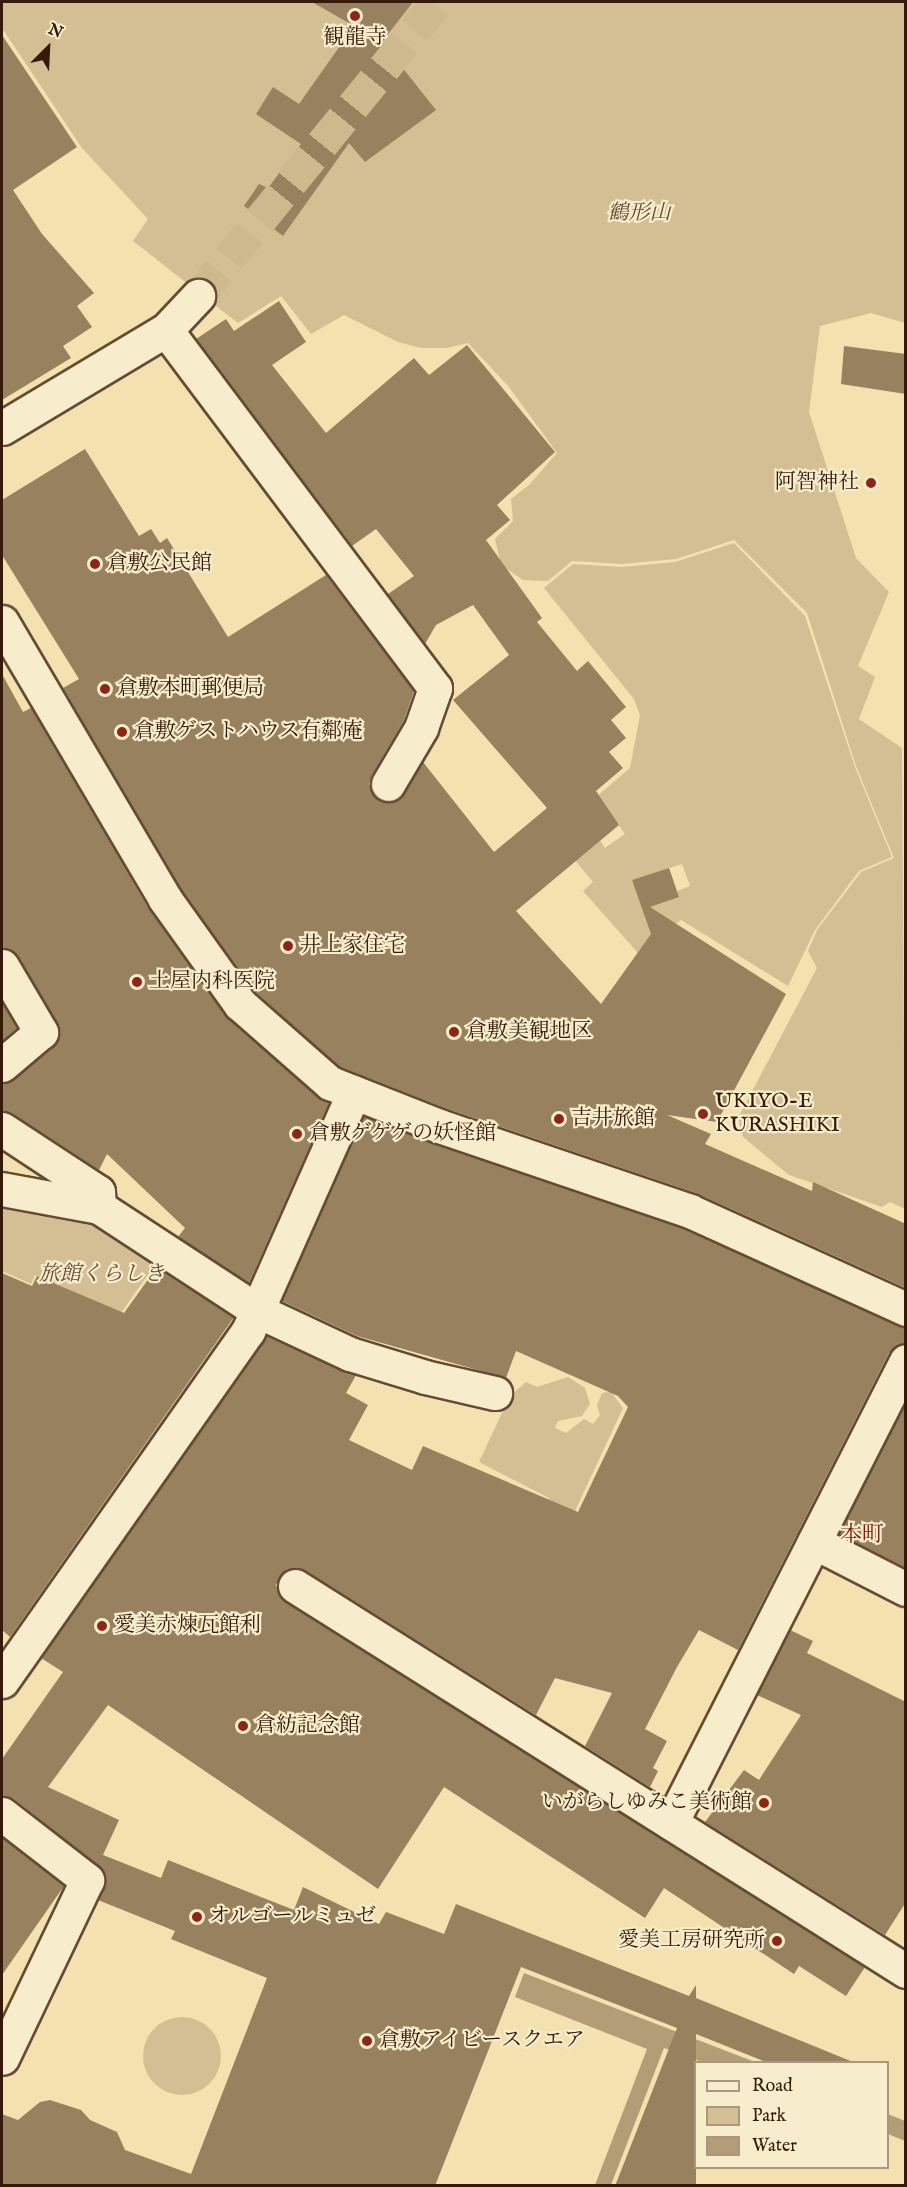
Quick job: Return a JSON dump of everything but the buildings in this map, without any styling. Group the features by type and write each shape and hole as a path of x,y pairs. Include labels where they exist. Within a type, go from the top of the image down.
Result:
{"street":[{"path":"2,428 166,330 198,296"},
{"path":"166,330 435,688 421,728 388,784"},
{"path":"2,622 165,899 240,1004 330,1083 496,1146 690,1211 906,1308"},
{"path":"2,966 41,1032 2,1065"},
{"path":"3,1676 165,1452 248,1331 354,1092"},
{"path":"2,1129 98,1192 99,1207"},
{"path":"2,1189 99,1207 258,1311 350,1354 495,1393"},
{"path":"671,1823 906,1361"},
{"path":"814,1542 906,1589"},
{"path":"295,1586 906,1971"},
{"path":"2,1814 87,1880 2,2058"}],"green space":[{"name":"鶴形山","path":"2,2 905,2 905,323 871,313 820,326 809,412 856,558 889,592 858,666 875,677 859,719 902,748 905,1209 890,1202 882,1207 789,1175 743,1137 738,1118 817,968 808,951 817,930 861,872 894,858 856,766 807,613 734,540 676,559 622,564 572,561 548,581 523,580 501,565 495,539 513,521 511,499 529,485 557,453 509,387 468,343 447,348 421,348 398,342 344,315 311,334 281,296 238,323 133,241 148,219 82,148 2,28"},
{"path":"734,543 805,616 855,767 892,857 859,871 815,930 788,986 681,920 638,953 583,891 593,882 553,834 630,768 640,715 634,699 544,588 573,564 622,567 675,562","holes":["613,817 625,834 605,848 593,830","682,864 690,886 677,891 679,897 643,909 632,880"]},
{"name":"旅館くらしき","path":"2,1197 78,1214 154,1266 100,1343 68,1289 35,1275 31,1284 2,1271"},
{"path":"568,1377 585,1388 590,1404 582,1416 558,1421 555,1428 566,1433 584,1419 593,1424 600,1415 597,1405 602,1393 611,1392 623,1408 569,1524 547,1512 549,1498 479,1462 510,1396 526,1382 537,1387"},
{"path":"182,2017 197,2020 210,2028 218,2041 221,2056 218,2071 210,2084 197,2092 182,2095 167,2092 154,2084 146,2071 143,2056 146,2041 154,2028 167,2020"}],"water":[{"path":"524,1973 752,2061 699,2061 664,2048 611,2185 595,2185 647,2049 515,1997"},
{"path":"889,2114 905,2121 905,2141 889,2134"}],"tunnel":[{"path":"198,296 438,2"}],"place":[{"name":"観龍寺","path":"355,16"},
{"name":"阿智神社","path":"871,483"},
{"name":"倉敷公民館","path":"95,564"},
{"name":"倉敷本町郵便局","path":"105,689"},
{"name":"倉敷ゲストハウス有鄰庵","path":"122,732"},
{"name":"井上家住宅","path":"288,946"},
{"name":"土屋内科医院","path":"137,982"},
{"name":"倉敷美観地区","path":"454,1032"},
{"name":"UKIYO-E KURASHIKI","path":"703,1114"},
{"name":"吉井旅館","path":"559,1119"},
{"name":"倉敷ゲゲゲの妖怪館","path":"297,1134"},
{"name":"愛美赤煉瓦館利","path":"102,1626"},
{"name":"倉紡記念館","path":"243,1726"},
{"name":"いがらしゆみこ美術館","path":"764,1803"},
{"name":"オルゴールミュゼ","path":"197,1917"},
{"name":"愛美工房研究所","path":"777,1941"},
{"name":"倉敷アイビースクエア","path":"367,2041"}],"district":[{"name":"本町","path":"862,1536"}]}
